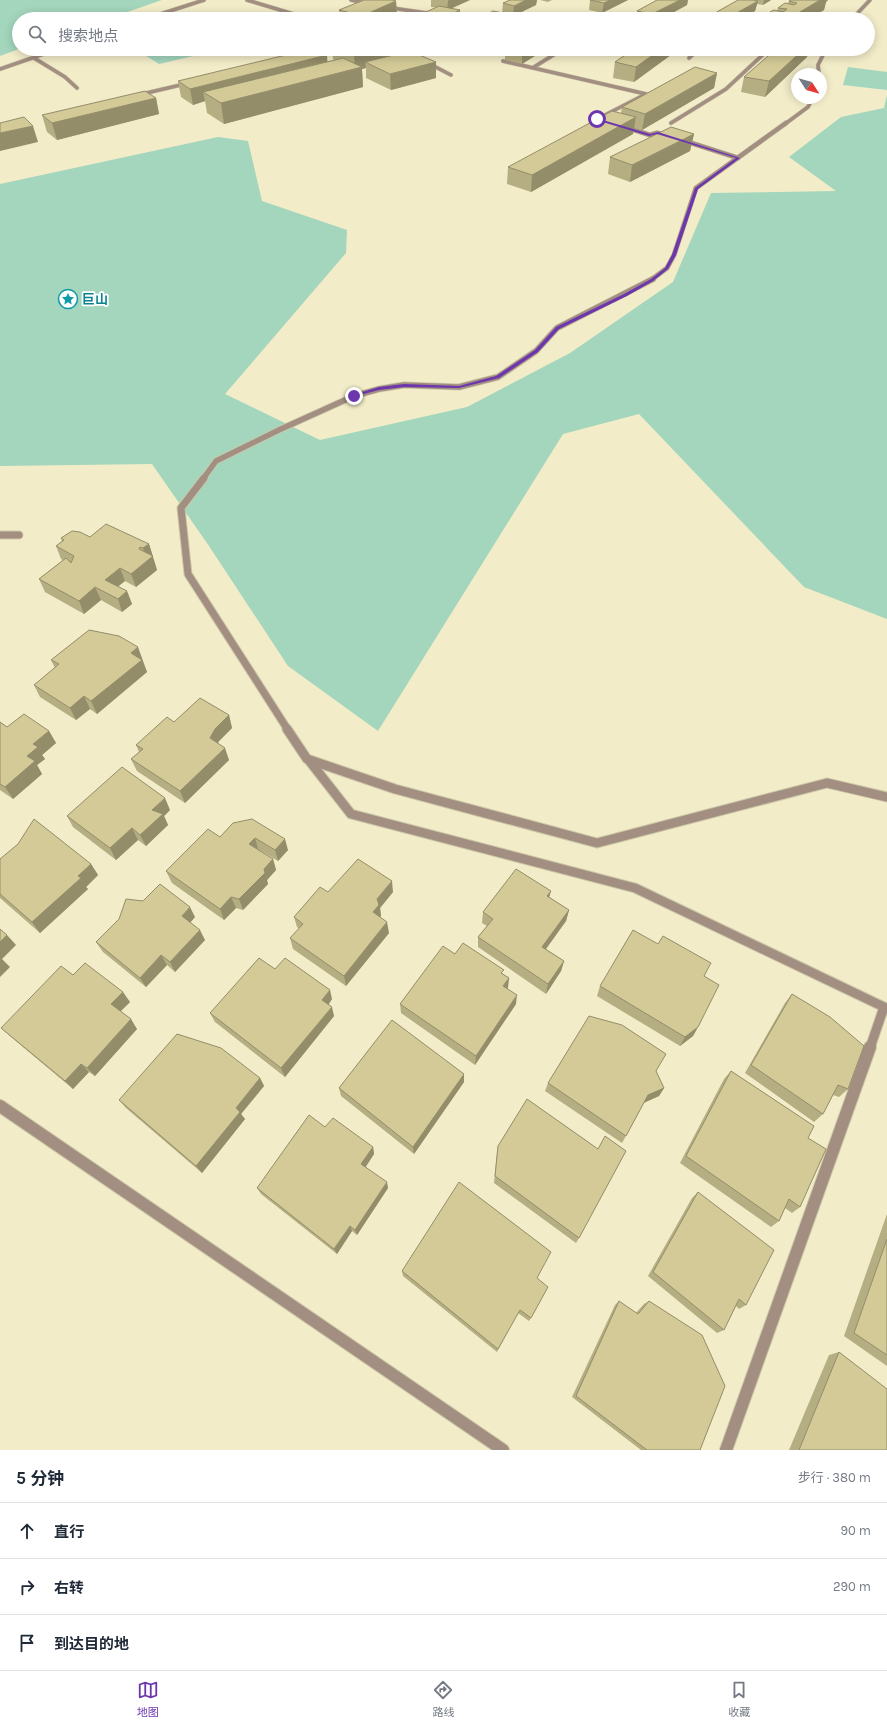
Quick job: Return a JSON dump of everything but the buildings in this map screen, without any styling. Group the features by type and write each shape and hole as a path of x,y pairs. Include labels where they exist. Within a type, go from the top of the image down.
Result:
{"street":[{"path":"166,12 204,0"},
{"path":"247,0 287,12"},
{"path":"351,0 372,4"},
{"path":"859,12 870,0"},
{"path":"379,6 415,12"},
{"path":"0,69 39,56"},
{"path":"412,56 451,75"},
{"path":"534,67 552,56"},
{"path":"671,123 726,89 761,56"},
{"path":"818,68 822,56"},
{"path":"34,58 65,77 77,88"},
{"path":"503,61 646,94 597,119"},
{"path":"132,96 194,82"},
{"path":"726,1450 884,1007 636,888 351,814 307,759 188,574 181,508 216,461 280,429 354,396 379,389 404,385 459,387 498,377 536,351 557,328 652,280 667,268 674,255 696,188 808,107 810,104"},
{"path":"620,126 650,135 657,133 672,137"},
{"path":"679,140 738,158"},
{"path":"0,535 19,535"},
{"path":"307,759 395,789 597,843 827,783 887,797"},
{"path":"0,1106 503,1450"}],"green space":[{"path":"0,0 162,0 127,12 12,12 12,52 0,56"},
{"path":"146,56 193,56 159,64"},
{"path":"848,67 887,72 887,90 843,85"},
{"path":"887,95 887,619 804,587 639,414 563,434 378,731 288,666 209,546 152,464 0,466 0,184 218,137 248,141 262,201 347,230 346,253 225,394 320,440 467,407 570,353 673,282 711,193 836,191 789,157 841,117 884,108"}],"place":[{"name":"巨山","path":"68,299"}],"route":[{"path":"354,396 379,389 404,385 459,387 498,377 536,351 557,328 625,295 652,280 667,268 674,255 696,188 738,158 657,133 650,135 597,119"}]}
